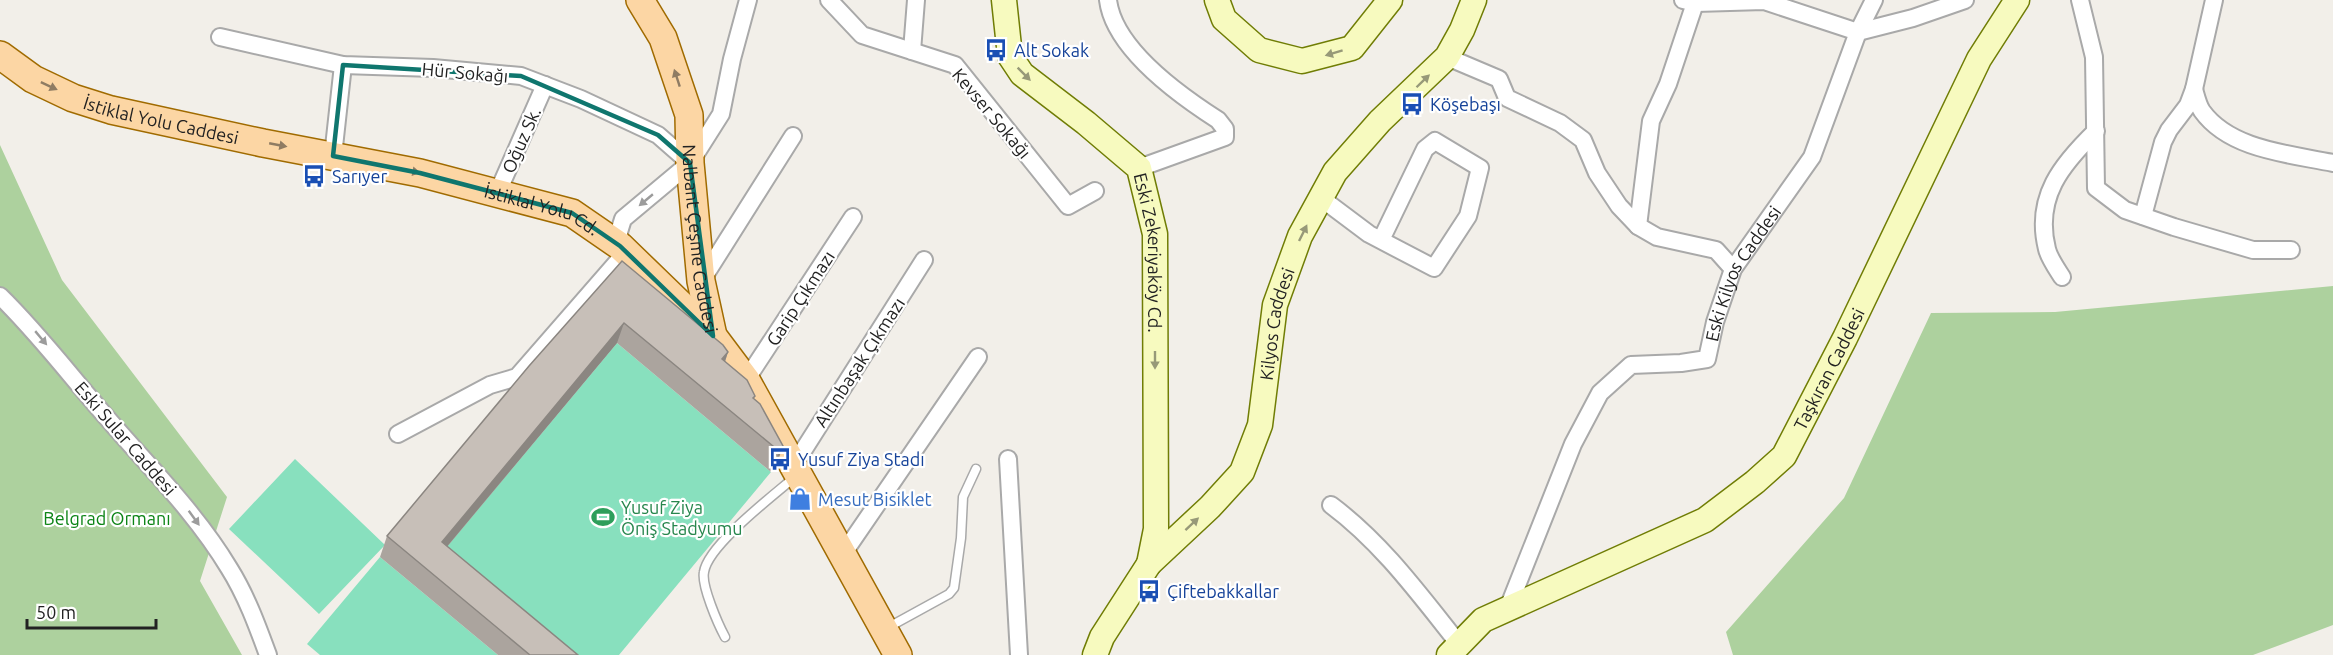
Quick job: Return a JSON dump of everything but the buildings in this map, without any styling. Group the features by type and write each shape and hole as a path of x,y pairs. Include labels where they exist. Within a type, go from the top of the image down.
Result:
{"main road":[{"name":"Nalbant Çeşme Caddesi","path":"640,0 663,38 689,115 690,164 701,281 713,336 746,380 898,655"},
{"name":"İstiklal Yolu Caddesi","path":"0,56 33,79 73,98 111,110 333,156"},
{"name":"İstiklal Yolu Cd.","path":"333,156 420,173 572,213 623,249 713,336"},
{"path":"658,284 671,292 690,291 701,281"}],"street":[{"path":"398,434 490,385 517,377 623,249 619,232 623,219 690,164 721,114 732,59 748,0"},
{"name":"Kevser Sokağı","path":"829,0 862,35 955,65 1068,206 1095,191"},
{"path":"912,51 916,0"},
{"name":"Eski Zekeriyaköy Cd.","path":"1004,0 1010,56 1022,74 1086,123 1138,168 1155,234 1156,529 1149,564"},
{"path":"1108,0 1109,11 1122,36 1157,77 1218,120 1225,129 1225,137 1138,168"},
{"path":"1217,0 1224,19 1259,50 1302,61 1352,48 1390,0"},
{"name":"Kilyos Caddesi","path":"1095,655 1102,637 1149,564 1210,507 1242,472 1260,425 1275,305 1300,236 1335,172 1380,121 1447,57 1462,30 1474,0"},
{"name":"Eski Kilyos Caddesi","path":"1508,608 1573,444 1600,393 1631,365 1681,363 1707,359 1715,322 1733,269 1812,157 1858,32 1874,0"},
{"path":"1638,226 1651,121 1668,84 1692,1 1764,1 1858,32 1912,18 1965,0"},
{"name":"Taşkıran Caddesi","path":"1508,608 1705,520 1755,482 1784,456 1845,338 1979,58 2017,0"},
{"path":"2080,0 2094,57 2096,188 2125,210 2174,228 2253,250 2291,250"},
{"path":"2142,216 2163,142 2188,105 2194,89 2214,0"},
{"name":"Hür Sokağı","path":"220,37 343,64 433,68 521,76 581,99 658,135 690,164"},
{"path":"1447,57 1500,79 1507,98 1560,123 1583,140 1597,173 1618,206 1638,226 1657,237 1716,250 1733,269"},
{"path":"333,156 343,64"},
{"name":"Oğuz Sk.","path":"497,194 544,85"},
{"path":"2194,89 2201,109 2216,126 2240,140 2283,153 2333,163"},
{"path":"689,115 721,114"},
{"path":"2062,278 2047,250 2043,214 2051,186 2071,155 2096,131"},
{"path":"701,281 793,136"},
{"path":"1321,198 1369,234 1434,268 1468,216 1480,168 1435,141 1425,149 1382,240"},
{"name":"Garip Çıkmazı","path":"746,380 853,217"},
{"name":"Altınbaşak Çıkmazı","path":"796,469 924,260"},
{"name":"Eski Sular Caddesi","path":"0,296 30,326 109,420 179,498 229,567 247,599 268,655"},
{"path":"843,554 978,357"},
{"path":"1008,459 1020,655"},
{"path":"1331,505 1356,523 1374,541 1454,650 1482,620 1508,608"}],"lane":[{"path":"725,637 715,617 703,574 706,563 720,544 796,469"},
{"path":"884,629 949,594 954,588 961,538 963,497 976,469"}],"highlighted area":[{"path":"343,65 521,76 658,135 690,163 713,336 620,246 572,213 420,173 333,156"}],"green space":[{"name":"Belgrad Ormanı","path":"0,145 62,280 227,497 200,581 242,655 0,655"},
{"path":"2333,286 2333,625 2253,655 1733,655 1726,632 1844,498 1931,313 2055,312"},
{"name":"Yusuf Ziya Öniş Stadyumu","path":"617,343 771,472 619,655 546,655 434,562"},
{"path":"295,459 385,545 319,614 229,529"},
{"path":"380,557 498,655 320,655 307,644"}],"place":[{"name":"Alt Sokak","path":"996,50"},
{"name":"Köşebaşı","path":"1412,104"},
{"name":"Sarıyer","path":"314,176"},
{"name":"Yusuf Ziya Stadı","path":"780,459"},
{"name":"Mesut Bisiklet","path":"800,499"},
{"name":"Yusuf Ziya Öniş Stadyumu","path":"603,517"},
{"name":"Çiftebakkallar","path":"1149,591"}]}
